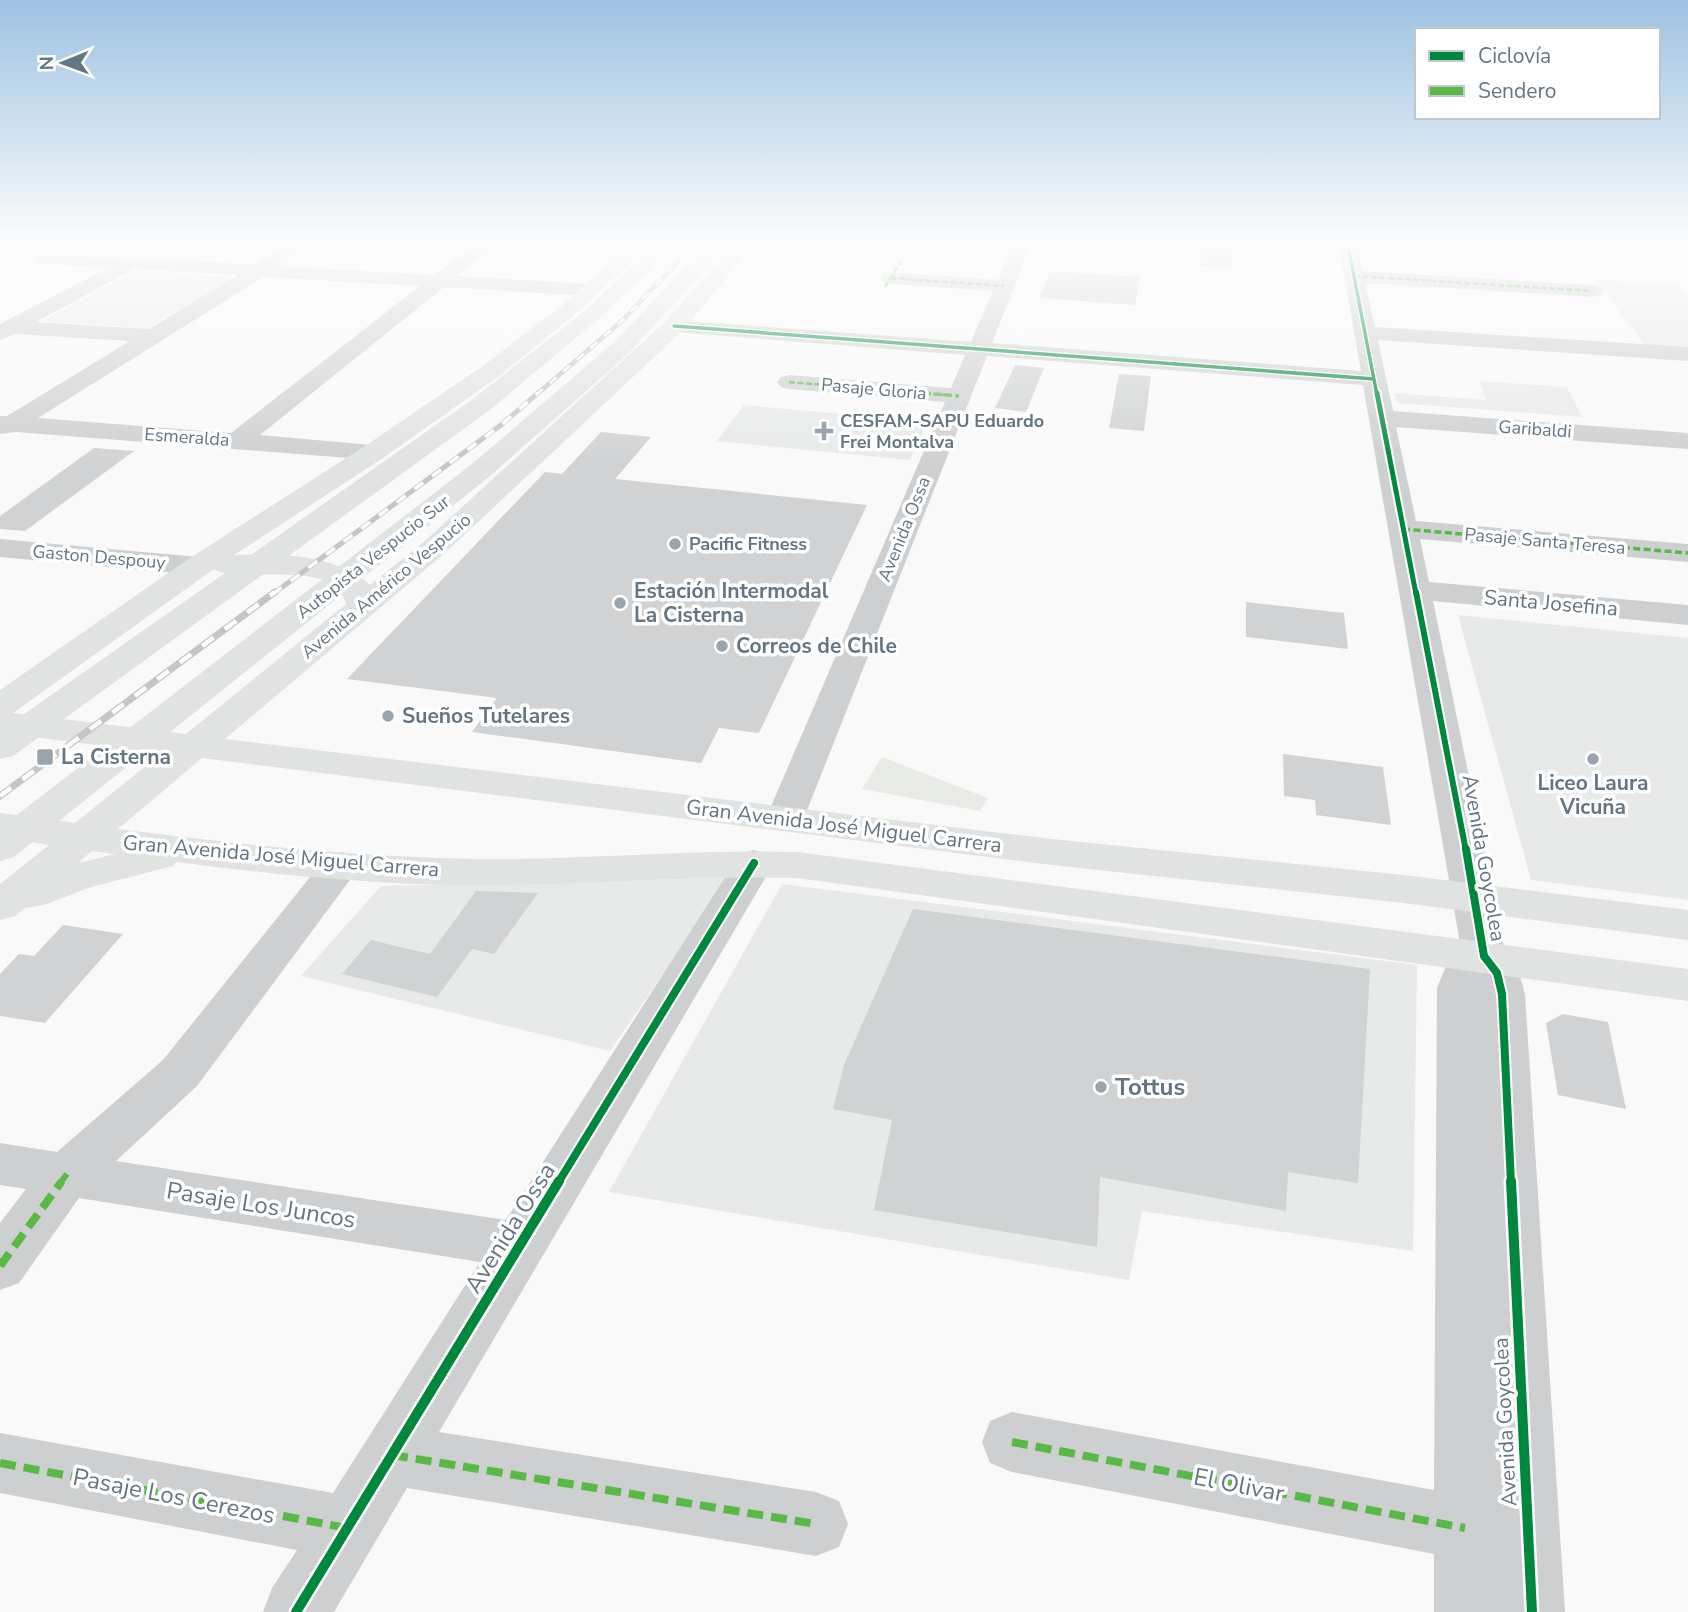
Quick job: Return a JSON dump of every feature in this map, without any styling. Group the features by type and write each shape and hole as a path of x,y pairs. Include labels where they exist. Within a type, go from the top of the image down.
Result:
{"main road":[{"path":"0,706 374,452 510,356 559,315"},
{"path":"0,748 499,391 591,315"},
{"name":"Autopista Vespucio Sur","path":"0,848 490,463 620,349 652,315"},
{"name":"Avenida Américo Vespucio","path":"0,907 68,835 181,743 268,686 360,598 464,521 683,315"},
{"path":"205,568 285,565 333,575 360,598"},
{"path":"0,681 73,655"},
{"path":"268,686 265,706 273,726 291,742 328,761"},
{"name":"Gran Avenida José Miguel Carrera","path":"0,722 1052,852 1474,897 1688,925"},
{"name":"Gran Avenida José Miguel Carrera","path":"0,825 196,852 341,865 484,872 754,863 824,869 1688,985"},
{"path":"0,907 79,876 139,860 196,852"}],"street":[{"path":"6,330 33,315"},
{"path":"4,426 187,315"},
{"path":"237,441 396,315"},
{"name":"Avenida Ossa","path":"785,818 992,315"},
{"name":"Avenida Goycolea","path":"1362,315 1484,956 1497,973 1502,993 1532,1612"},
{"path":"674,326 1374,379"},
{"path":"6,330 153,336"},
{"path":"1365,333 1688,354"},
{"name":"Pasaje Gloria","path":"789,382 959,396"},
{"name":"Garibaldi","path":"1381,418 1688,441"},
{"name":"Esmeralda","path":"4,426 374,452"},
{"name":"Pasaje Santa Teresa","path":"1403,529 1688,553"},
{"name":"Gaston Despouy","path":"0,548 205,568"},
{"name":"Santa Josefina","path":"1415,590 1688,615"},
{"name":"Avenida Ossa","path":"296,1612 754,863"},
{"path":"0,1266 67,1174 180,1073 341,865"},
{"name":"Avenida Goycolea","path":"1467,1612 1459,988 1460,977 1465,970 1484,956"},
{"name":"Pasaje Los Juncos","path":"0,1164 522,1246"},
{"name":"El Olivar","path":"1012,1442 1465,1528"},
{"path":"392,1455 816,1524"},
{"name":"Pasaje Los Cerezos","path":"0,1463 348,1528"}],"shaded area":[{"path":"53,315 169,315 148,328 42,321"},
{"path":"1623,315 1688,315 1688,348 1645,345"},
{"path":"1479,381 1567,387 1582,417 1397,403 1394,393 1486,400"},
{"name":"CESFAM-SAPU Eduardo Frei Montalva","path":"744,405 928,422 910,460 717,441"},
{"name":"Liceo Laura Vicuña","path":"1458,615 1688,638 1688,900 1531,880"},
{"path":"882,757 988,798 980,811 862,789"},
{"path":"729,878 610,1051 301,976 381,886"},
{"path":"782,884 1417,965 1413,1251 1142,1211 1129,1280 609,1192"}],"building":[{"path":"1015,365 1044,368 1026,412 995,408"},
{"path":"1119,374 1151,376 1144,431 1109,428"},
{"name":"Estación Intermodal La Cisterna","path":"601,432 651,437 615,479 867,505 759,733 719,728 701,763 472,732 497,698 347,679 545,472 562,474"},
{"path":"94,448 134,451 25,531 0,529 0,516"},
{"path":"1246,602 1344,613 1348,649 1246,637"},
{"path":"1283,754 1383,767 1391,825 1316,815 1315,800 1284,796"},
{"path":"476,891 538,893 494,954 472,949 437,997 342,974 371,940 430,954"},
{"name":"Tottus","path":"913,909 1370,969 1358,1183 1288,1172 1286,1211 1100,1177 1097,1247 874,1210 892,1120 833,1109 844,1065"},
{"path":"63,925 123,934 45,1023 0,1016 0,974 19,954 34,956"},
{"path":"1563,1014 1608,1022 1626,1109 1558,1095 1546,1023"}],"railway":[{"path":"536,395 628,315"},
{"path":"273,594 501,425 538,393"},
{"path":"0,796 275,592"}],"marked path":[{"path":"789,382 959,396"},
{"path":"1403,529 1688,553"},
{"path":"0,1266 67,1174"},
{"path":"1012,1442 1465,1528"},
{"path":"392,1455 816,1524"},
{"path":"0,1463 347,1528"}],"cycle path":[{"path":"1362,315 1484,956 1497,973 1502,994 1532,1612"},
{"path":"674,326 1374,379"},
{"path":"296,1612 754,863"}],"place":[{"name":"CESFAM-SAPU Eduardo Frei Montalva","path":"824,431"},
{"name":"Pacific Fitness","path":"675,544"},
{"name":"Estación Intermodal La Cisterna","path":"620,603"},
{"name":"Correos de Chile","path":"722,646"},
{"name":"Sueños Tutelares","path":"388,716"},
{"name":"La Cisterna","path":"45,757"},
{"name":"Liceo Laura Vicuña","path":"1593,759"},
{"name":"Tottus","path":"1101,1087"}]}
